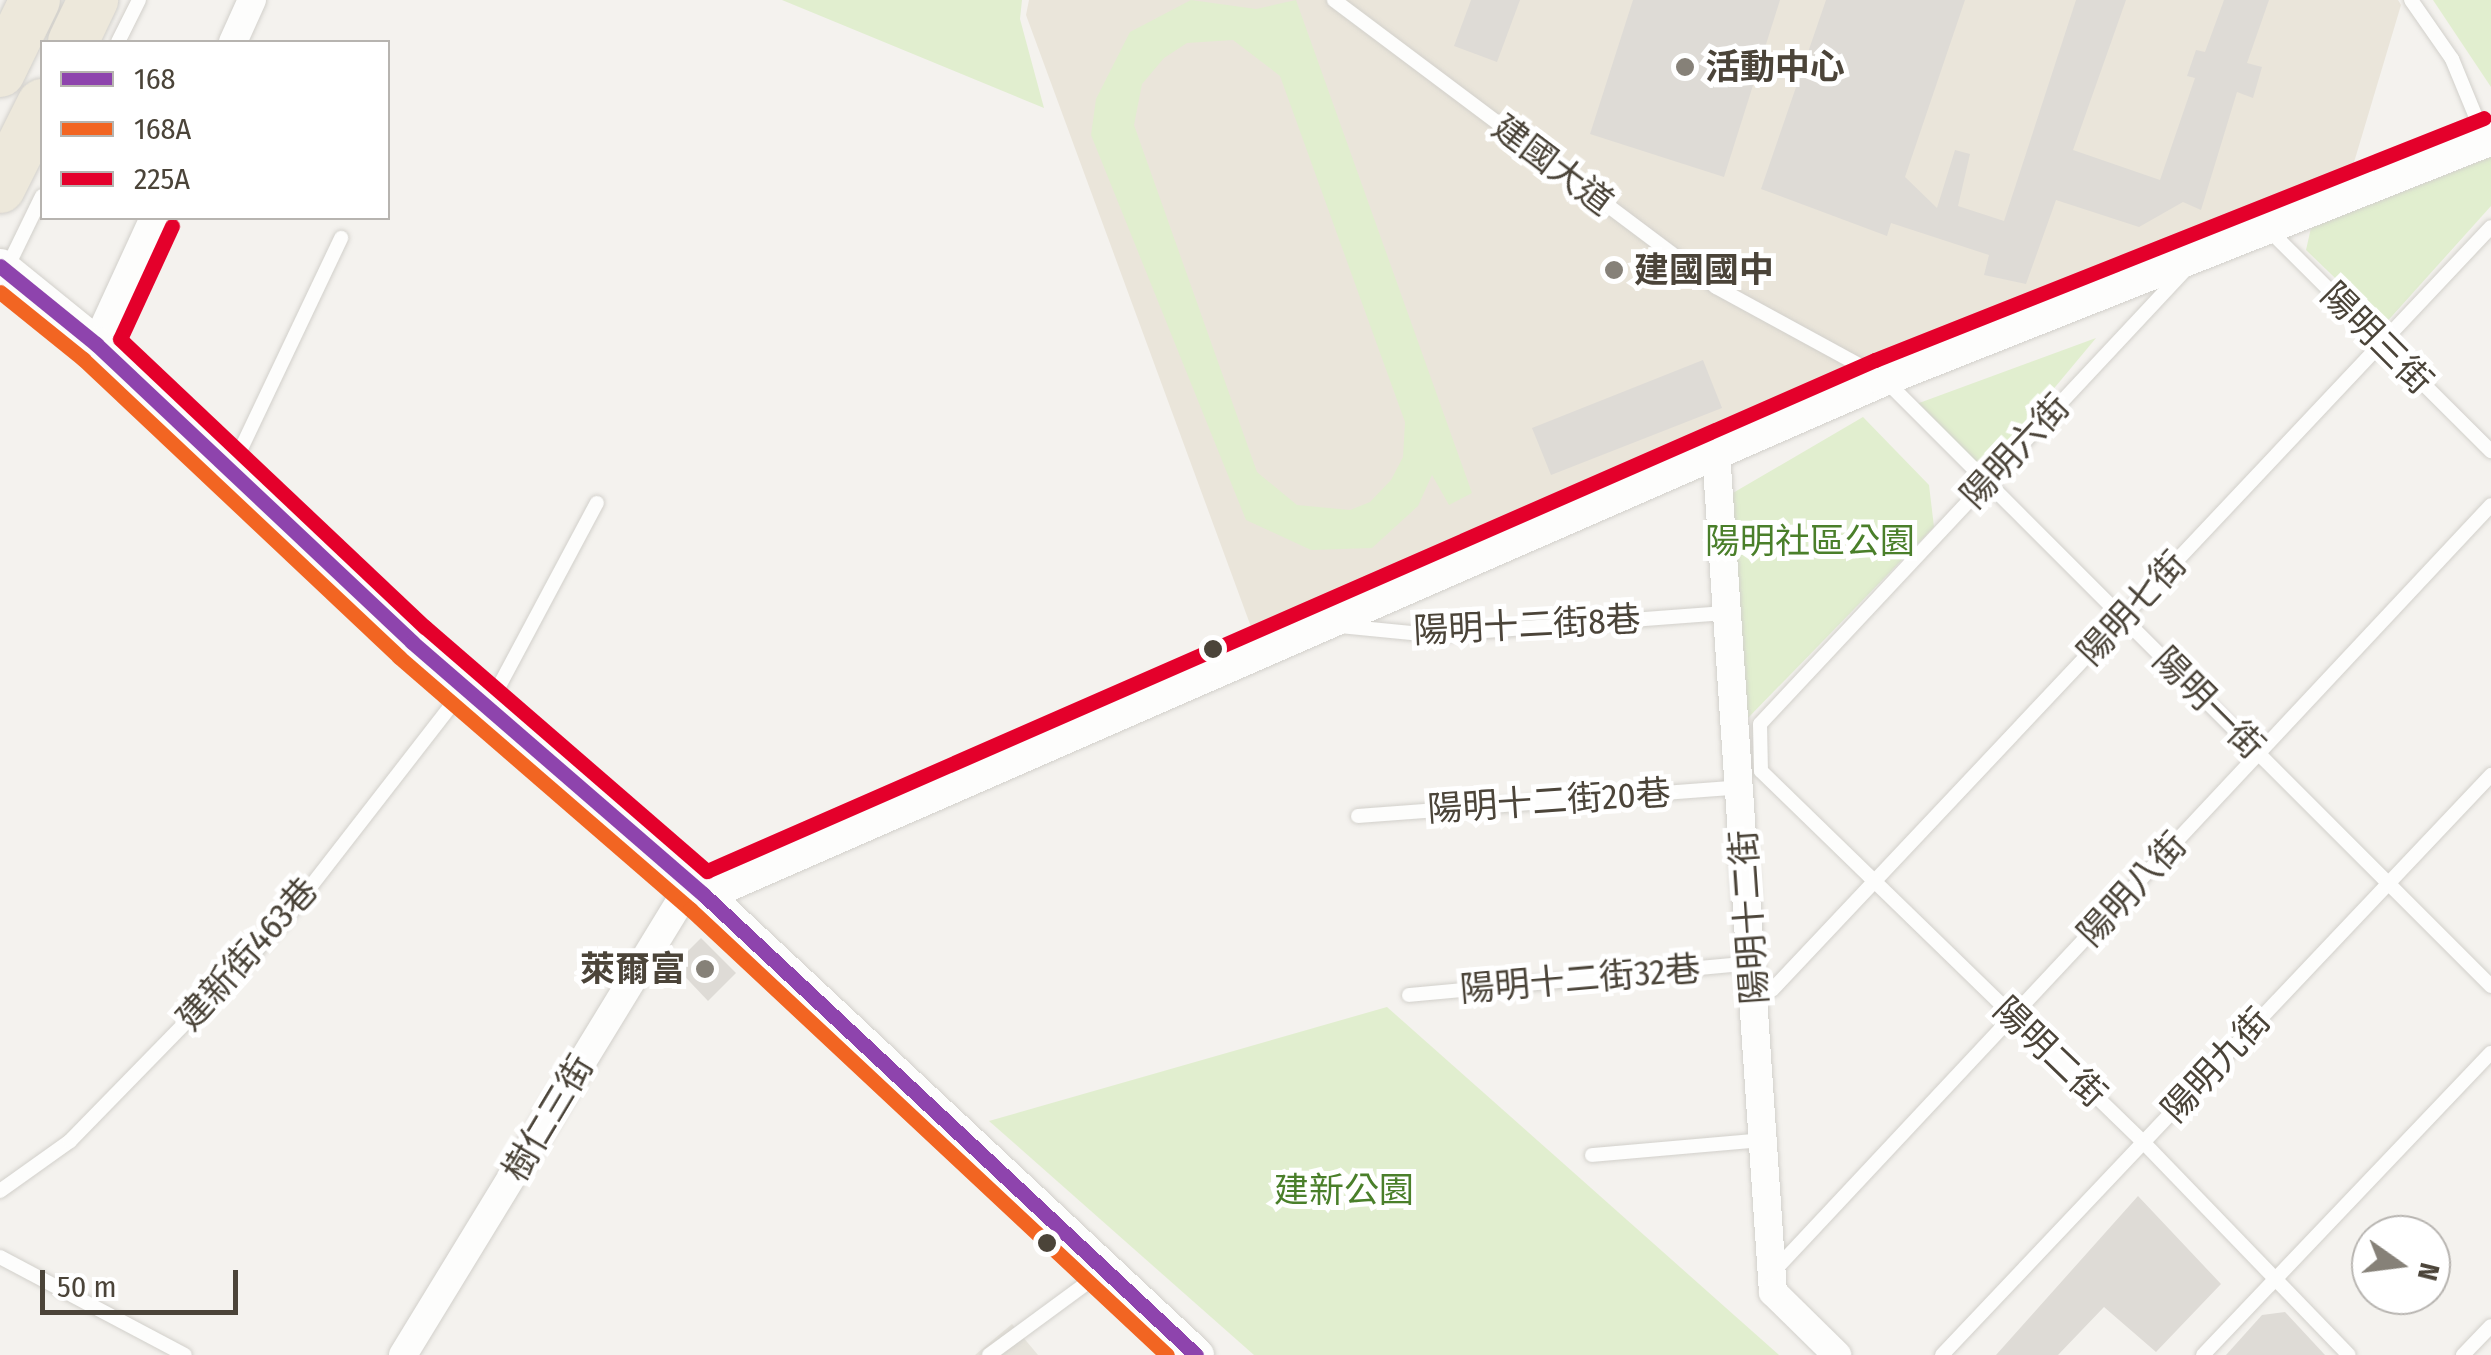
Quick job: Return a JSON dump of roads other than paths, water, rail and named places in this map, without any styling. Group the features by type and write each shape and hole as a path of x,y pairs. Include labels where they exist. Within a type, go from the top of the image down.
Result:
{"highway":[{"path":"0,72 35,0"},
{"path":"74,40 93,0"},
{"path":"0,188 40,108"}],"street":[{"path":"234,40 252,0"},
{"path":"702,894 1326,625 1884,378 2263,224 2488,138"},
{"path":"96,344 153,220"},
{"path":"2,273 96,344 476,698 702,894 1102,1272 1196,1355"},
{"name":"陽明十二街","path":"1716,452 1773,1292 1837,1355"},
{"name":"樹仁三街","path":"403,1355 680,900 702,894"}],"lane":[{"path":"119,40 139,0"},
{"name":"建國大道","path":"1334,0 1716,286 1884,378"},
{"path":"2411,0 2452,59 2488,138"},
{"path":"2,273 40,200"},
{"name":"陽明三街","path":"2263,224 2491,450"},
{"name":"陽明七街","path":"1772,990 2491,227"},
{"path":"230,470 341,238"},
{"name":"陽明六街","path":"1760,748 1760,724 2205,248"},
{"name":"陽明一街","path":"1884,378 2491,986"},
{"name":"建新街463巷","path":"0,1191 70,1141 280,926 476,698 597,503"},
{"name":"陽明八街","path":"1772,1273 2491,505"},
{"name":"陽明十二街8巷","path":"1326,625 1432,635 1728,613"},
{"name":"陽明二街","path":"1760,748 1761,771 2143,1142 2349,1355"},
{"name":"陽明九街","path":"1942,1355 2491,775"},
{"name":"陽明十二街20巷","path":"1358,816 1740,786"},
{"name":"陽明十二街32巷","path":"1409,995 1752,963"},
{"path":"2203,1355 2491,1052"},
{"path":"1592,1155 1763,1140"},
{"path":"0,1257 186,1355"},
{"path":"989,1355 1102,1272"},
{"path":"2463,1355 2491,1326"}],"place":[{"name":"活動中心","path":"1685,67"},
{"name":"建國國中","path":"1614,270"},
{"name":"萊爾富","path":"705,969"}],"park label":[{"name":"陽明社區公園","path":"1810,541"},
{"name":"建新公園","path":"1344,1190"}]}
